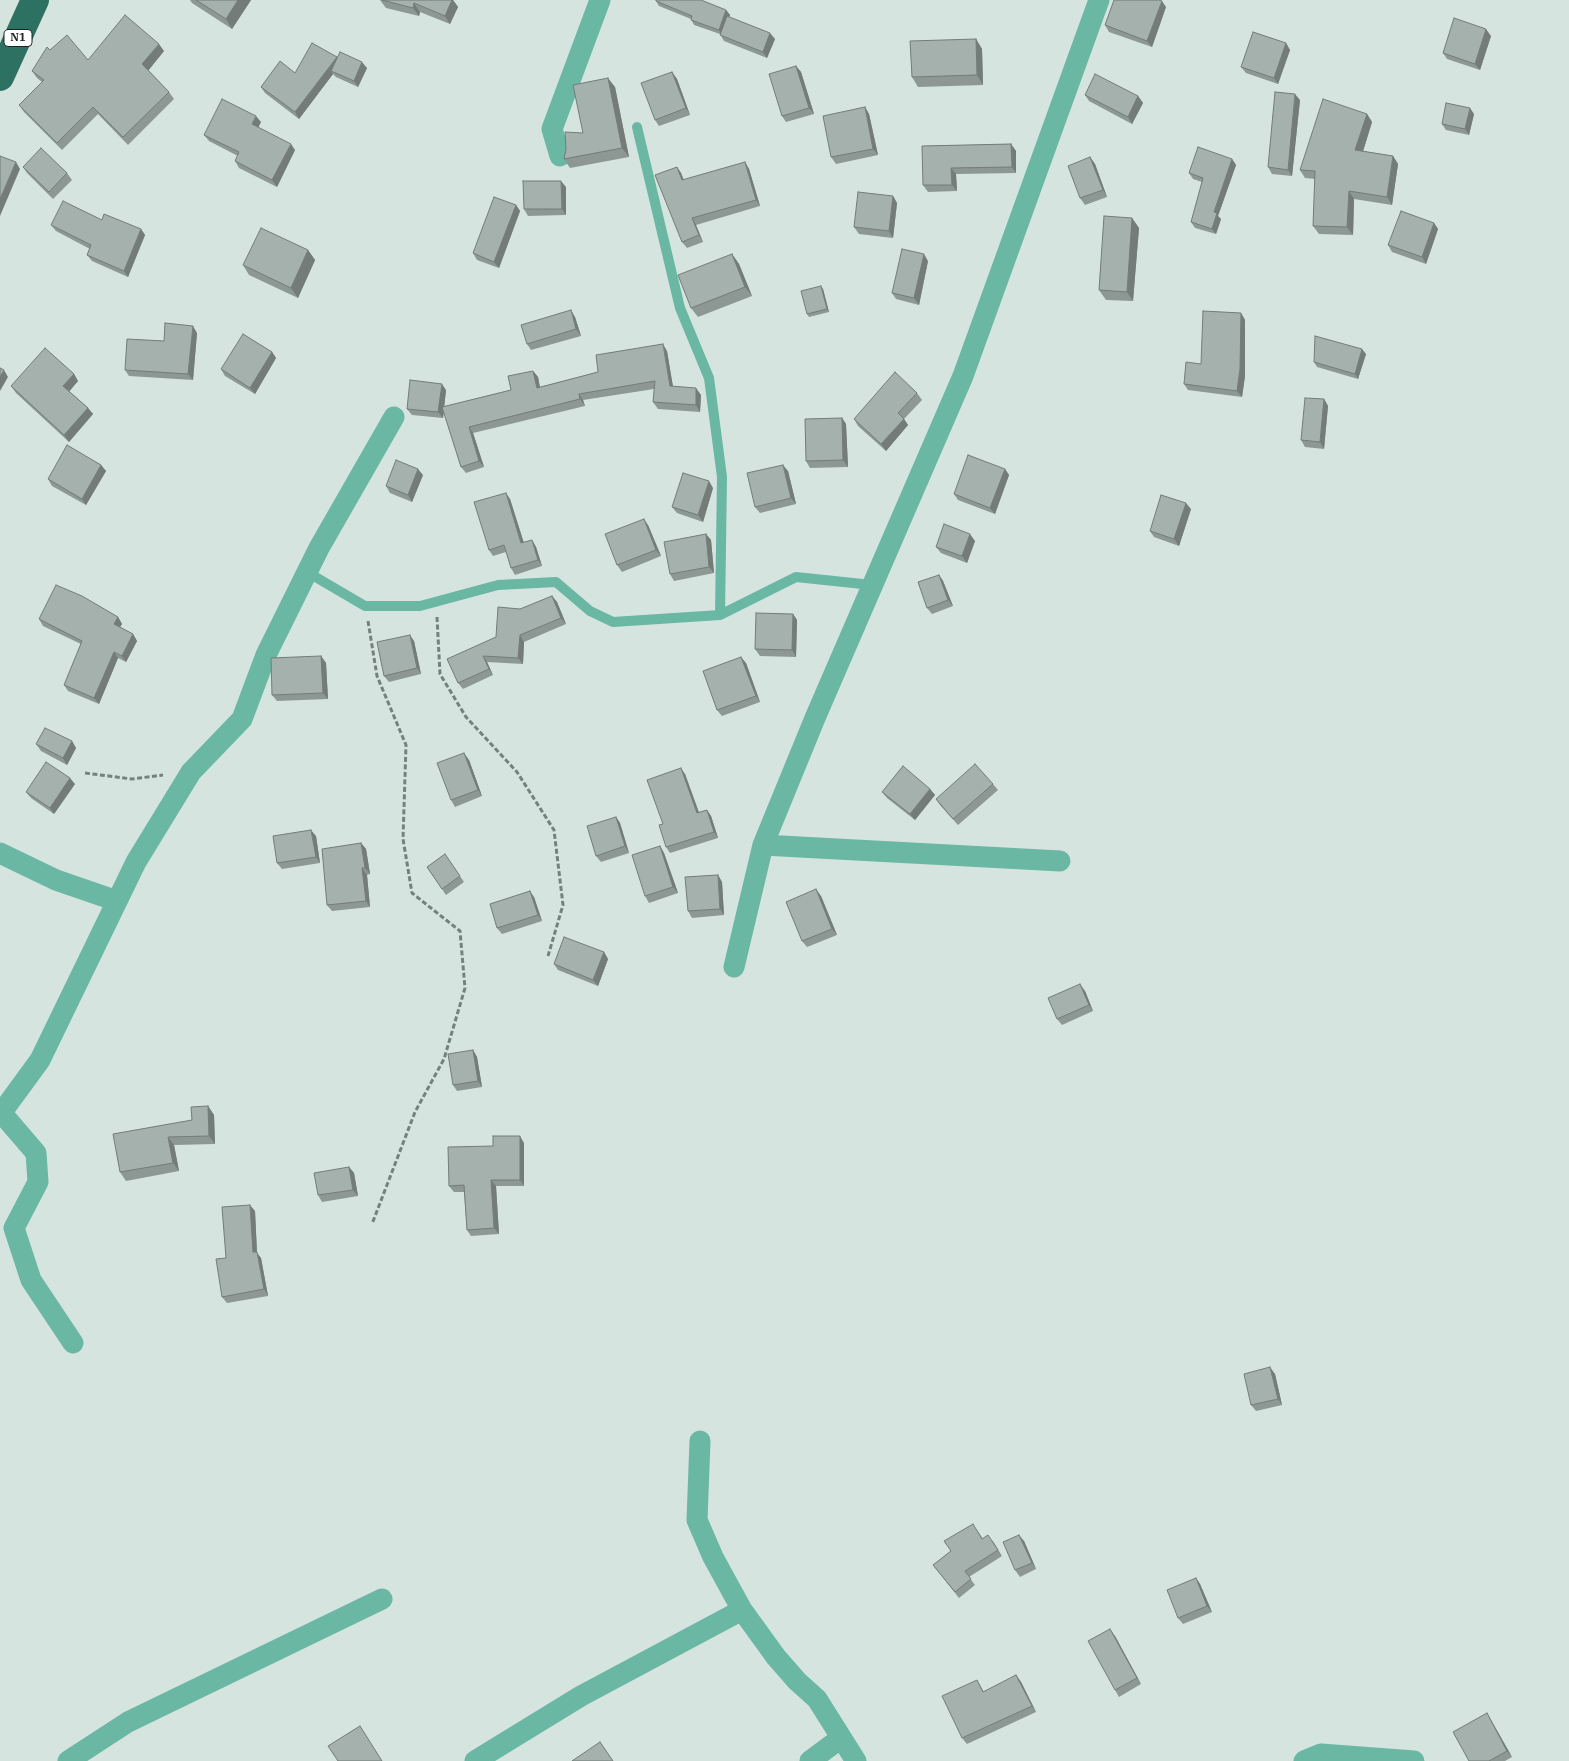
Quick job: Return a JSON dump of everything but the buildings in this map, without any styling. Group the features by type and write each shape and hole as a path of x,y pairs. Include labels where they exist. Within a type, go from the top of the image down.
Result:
{"highway":[{"name":"N1","path":"0,77 35,0"}],"street":[{"path":"560,156 552,129 600,0"},
{"path":"734,967 763,845 872,585 963,376 1099,0"},
{"path":"73,1343 32,1280 14,1228 38,1182 36,1153 1,1111 40,1060 136,862 191,772 242,719 266,655 307,572 394,417"},
{"path":"763,845 1060,861"},
{"path":"0,853 56,880 117,901"},
{"path":"700,1441 697,1520 713,1557 742,1610 776,1657 797,1681 817,1699 856,1761"},
{"path":"68,1761 128,1722 382,1599"},
{"path":"475,1761 581,1696 742,1610"},
{"path":"810,1761 840,1738"},
{"path":"1304,1761 1321,1754 1414,1761"}],"lane":[{"path":"637,127 680,308 709,378 722,477 720,615"},
{"path":"307,572 365,606 420,606 498,585 556,582 590,611 613,622 720,615 796,577 872,585"}],"path":[{"path":"436,602 440,674 466,717 517,772 554,830 562,904 548,956"},
{"path":"365,606 377,676 406,745 403,839 412,893 460,930 465,988 444,1058 415,1112 372,1224"},
{"path":"86,773 132,779 191,772"}]}
